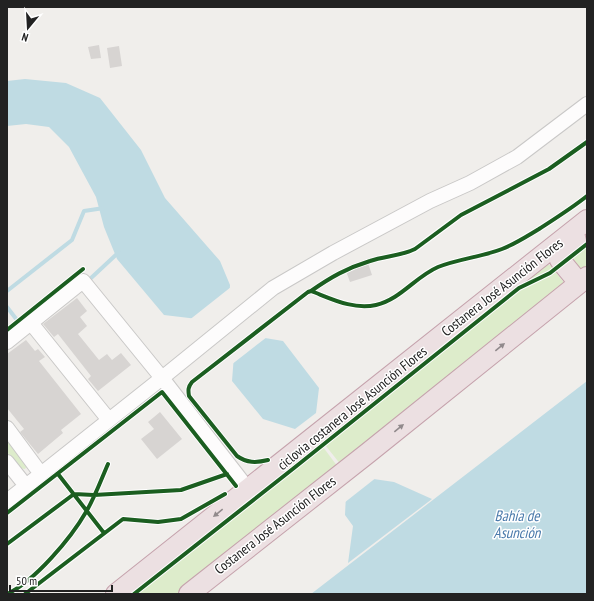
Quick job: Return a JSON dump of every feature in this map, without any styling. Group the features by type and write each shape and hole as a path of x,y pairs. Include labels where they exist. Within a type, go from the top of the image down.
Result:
{"highway":[{"path":"583,280 562,264 560,256 563,251 582,235 587,221"},
{"name":"Costanera José Asunción Flores","path":"116,594 587,221"},
{"name":"Costanera José Asunción Flores","path":"188,594 368,453 583,280"}],"street":[{"path":"7,501 273,288 402,215 470,183 517,157 587,104"},
{"path":"7,342 83,281 162,378 248,489"},
{"path":"31,323 109,420"},
{"path":"7,428 41,474"},
{"path":"7,462 26,486"}],"green space":[{"path":"587,238 587,268 581,269 570,255 572,251"},
{"path":"544,265 550,265 565,284 341,465 322,441"},
{"path":"7,437 27,466 25,469 20,468 7,452"},
{"path":"320,443 338,467 178,594 129,594"}],"water":[{"path":"25,79 66,83 100,98 141,150 165,198 220,261 230,285 229,303 206,320 164,315 117,259 104,227 96,197 69,147 49,127 26,124 7,126 7,81"},
{"path":"259,337 283,341 319,388 316,413 295,429 263,419 232,381 234,355"},
{"name":"Bahía de Asunción","path":"587,381 587,594 311,594"},
{"path":"367,478 394,482 432,499 348,563 353,526 345,515 346,494"}],"pier":[{"path":"231,287 230,304 206,322 188,321"},
{"path":"258,335 267,337 231,365 233,354"},
{"path":"366,476 377,477 344,503 345,493"}],"building":[{"path":"99,45 101,58 91,59 88,47"},
{"path":"119,46 122,66 110,68 107,48"},
{"path":"368,263 372,275 350,282 346,271"},
{"path":"77,298 87,311 80,317 87,326 78,334 99,360 107,354 112,360 121,353 131,365 98,391 88,379 91,376 58,334 54,337 43,324"},
{"path":"26,340 35,351 38,349 45,357 39,361 81,414 61,430 63,433 38,454 20,432 24,429 7,408 7,354"},
{"path":"160,412 182,439 157,459 141,439 154,429 148,422"}],"waterway":[{"path":"7,291 72,240 84,211 104,208"},
{"path":"90,279 119,252"},
{"path":"7,307 20,324"}],"cycle path":[{"path":"311,291 332,277 346,270 376,259 415,249 461,215 549,169 587,142"},
{"name":"ciclovia costanera José Asunción Flores","path":"268,460 252,462 237,456 189,396 188,392 192,382 308,292 311,291 351,305 367,306 385,302 401,293 422,276 438,267 507,247 558,217 587,196"},
{"name":"ciclovia costanera José Asunción Flores","path":"134,594 519,288 550,273 587,244"},
{"path":"7,330 83,269"},
{"path":"7,513 162,392 236,486"},
{"path":"7,594 18,588 29,579 62,546 89,506 108,464"},
{"path":"58,474 104,533"},
{"path":"7,544 74,494 94,495 181,490 227,474"},
{"path":"25,594 123,519 158,522 181,519 225,494"}]}
